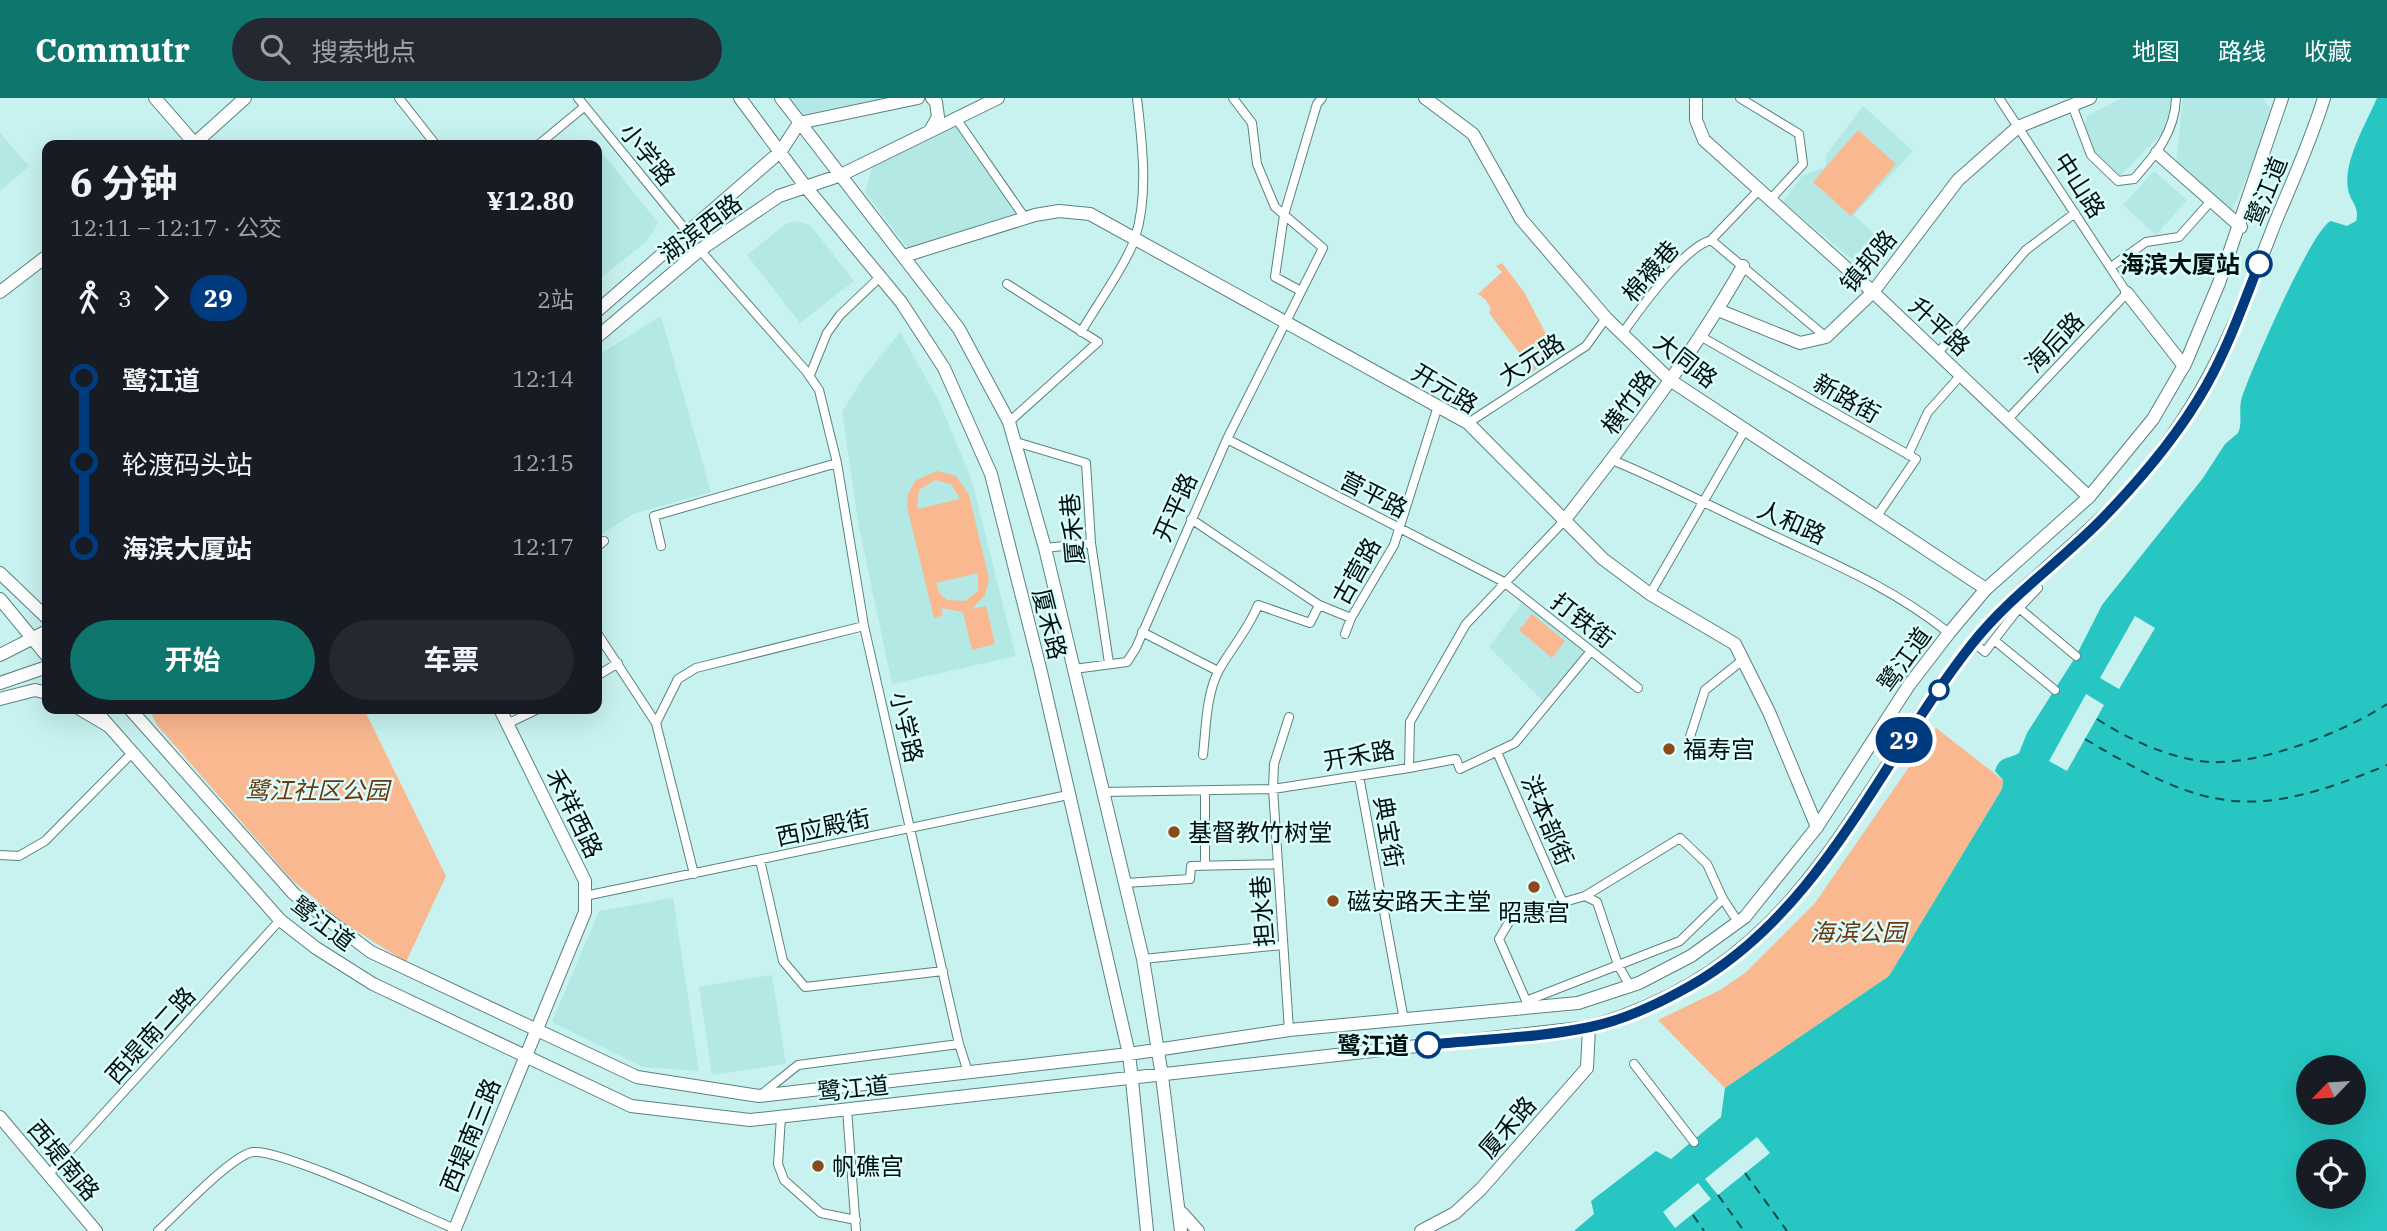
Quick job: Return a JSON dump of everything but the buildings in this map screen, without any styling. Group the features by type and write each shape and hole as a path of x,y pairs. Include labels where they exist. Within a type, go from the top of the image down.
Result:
{"main road":[{"path":"155,98 191,140"},
{"path":"200,140 245,98"},
{"name":"厦禾路","path":"740,98 805,186 901,302 944,368 991,474 1129,1054 1147,1231"},
{"name":"厦禾路","path":"781,98 959,329 1009,422 1045,548 1143,959 1163,1076 1181,1211 1181,1231"},
{"path":"799,122 894,100 918,98"},
{"path":"931,129 938,117 936,102 932,98"},
{"name":"湖滨西路","path":"602,333 700,250 779,196 841,175 998,98"},
{"name":"大同路","path":"1425,98 1473,134 1521,219 1606,318 1670,380 1986,589"},
{"name":"升平路","path":"1696,98 1696,120 1704,140 2009,418 2089,497"},
{"name":"镇邦路","path":"1826,337 1873,292 1958,180 2018,127 2091,98"},
{"name":"鹭江道","path":"135,714 294,894 371,951 638,1077 759,1096 1129,1054 1289,1030 1404,1020 1528,1004 1577,1003 1630,986 1691,956 1738,922 1817,827 1909,685 1949,633 1986,589 2089,497 2153,419 2184,366 2241,227 2282,98"},
{"name":"鹭江道","path":"98,714 280,920 316,948 373,984 631,1106 750,1120 1132,1080 1589,1027 1624,1017 1691,986 1753,942 1808,884 1831,853 1917,720 1973,642 2029,583 2117,503 2181,425 2206,386 2234,328 2324,98"},
{"name":"湖滨西路","path":"602,307 689,234 781,151 799,122"},
{"path":"2157,153 2241,227"},
{"name":"开元路","path":"904,256 1025,218 1059,211 1090,214 1468,423 1563,523 1603,559 1650,594 1735,644 1817,827"},
{"path":"0,292 42,260"},
{"name":"横竹路","path":"1563,523 1670,380 1718,310 1743,265"},
{"path":"2127,293 2184,366"},
{"path":"1718,310 1800,343 1826,337"},
{"path":"0,573 42,613"},
{"path":"0,599 42,650"},
{"path":"30,602 42,603"},
{"path":"0,655 42,634"},
{"path":"0,683 42,669"},
{"path":"0,699 35,690 42,692"},
{"path":"88,714 110,728"},
{"path":"144,714 153,732"},
{"name":"禾祥西路","path":"502,714 585,881 585,912 526,1056"},
{"name":"厦禾路","path":"1425,1230 1455,1213 1481,1189 1587,1068 1589,1027"},
{"name":"西堤南三路","path":"454,1230 526,1056"},
{"name":"西堤南路","path":"0,1116 96,1231"},
{"path":"1181,1211 1198,1231"}],"street":[{"path":"399,98 432,140"},
{"name":"小学路","path":"578,98 689,234"},
{"path":"1081,332 1135,239 1140,202 1142,143 1137,98"},
{"path":"1233,98 1252,123 1257,164 1275,207 1284,215"},
{"path":"1301,291 1275,276 1284,215 1317,104 1322,98"},
{"path":"1740,98 1799,134 1803,163 1769,201"},
{"name":"中山路","path":"1999,98 2127,293"},
{"path":"2072,105 2091,155 2118,181 2134,179 2157,153 2175,119 2176,98"},
{"path":"544,140 584,107"},
{"path":"956,117 1025,218"},
{"name":"棉襪巷","path":"1622,334 1653,293 1700,243 1711,240 1758,191"},
{"path":"2111,267 2146,242 2179,237 2211,201"},
{"path":"1937,354 2026,250 2075,213"},
{"name":"开平路","path":"1074,668 1127,662 1227,439 1324,248 1284,215"},
{"path":"1711,240 1826,337"},
{"name":"小学路","path":"700,250 810,375 819,390 837,463 864,625 959,1044 968,1072"},
{"path":"810,375 827,333 840,315 880,277"},
{"path":"1007,284 1098,342 1009,422"},
{"name":"海后路","path":"2009,418 2127,293"},
{"name":"大元路","path":"1468,423 1586,346 1606,318"},
{"name":"新路街","path":"1700,336 1908,455"},
{"path":"1877,516 1916,459 1908,455 1928,412 1961,375"},
{"name":"古营路","path":"1345,634 1351,618 1394,545 1438,406"},
{"path":"1650,594 1706,502 1746,428"},
{"name":"营平路","path":"1227,439 1504,582"},
{"name":"厦禾巷","path":"1016,442 1086,463 1091,543 1109,663"},
{"name":"人和路","path":"1612,460 1842,565 1914,605 1949,633"},
{"path":"661,546 654,516 837,463"},
{"path":"1191,519 1319,605 1351,618"},
{"name":"开禾路","path":"1103,792 1272,789 1409,768 1410,722 1466,624 1563,523"},
{"path":"1045,548 1091,543"},
{"name":"打铁街","path":"1504,582 1638,688"},
{"path":"1973,642 1985,652 2038,588 2029,583"},
{"path":"1203,755 1209,701 1218,671 1249,627 1258,605 1310,624 1319,605"},
{"path":"2019,608 2076,656"},
{"path":"656,723 678,679 696,668 864,625"},
{"path":"1142,632 1218,671"},
{"path":"602,640 656,723 694,874"},
{"path":"1994,640 2055,690"},
{"path":"1409,768 1456,758 1460,769 1515,743 1591,651"},
{"path":"1688,743 1705,690 1744,659"},
{"path":"602,673 618,663"},
{"path":"507,724 528,714"},
{"name":"担水巷","path":"1289,717 1275,764 1272,789 1289,1030"},
{"name":"洪本部街","path":"1497,752 1563,903"},
{"path":"0,855 19,856 45,841 132,753"},
{"name":"典宝街","path":"1360,776 1404,1020"},
{"path":"1205,791 1205,865"},
{"name":"西应殿街","path":"585,896 1068,795"},
{"path":"1723,899 1680,941 1528,1004 1499,939 1512,917 1585,895 1680,838 1707,864 1723,899 1738,922"},
{"path":"760,860 783,961 805,987 943,971"},
{"path":"1125,883 1190,879 1191,866 1278,864"},
{"path":"1585,895 1597,902 1618,965 1630,986"},
{"name":"西堤南二路","path":"48,1175 280,920"},
{"path":"1143,959 1283,946"},
{"path":"759,1096 798,1065 959,1044"},
{"path":"1634,1064 1694,1142"},
{"path":"847,1109 856,1231"},
{"path":"781,1117 778,1164 784,1180 821,1213 856,1220"},
{"path":"158,1231 227,1165 253,1152 297,1162 454,1230"}],"shaded area":[{"path":"788,98 888,98 802,115"},
{"path":"2122,98 2172,98 2173,107 2169,126 2120,176 2091,148 2083,132 2087,116"},
{"path":"2183,98 2263,98 2270,109 2266,133 2231,213 2176,164"},
{"path":"1863,106 1913,151 1854,215 1874,234 1852,259 1783,202 1802,176 1826,166 1826,155"},
{"path":"958,116 1018,216 910,251 865,192 872,168"},
{"path":"0,133 29,166 0,191"},
{"path":"602,152 658,223 646,242 602,277"},
{"path":"2154,171 2187,200 2156,235 2123,205"},
{"path":"797,221 810,225 854,281 800,323 747,255 786,224"},
{"path":"661,316 711,492 633,514 602,534 602,353"},
{"path":"900,332 939,401 972,481 1016,656 892,684 859,527 842,412 864,377"},
{"path":"1522,603 1584,651 1543,701 1489,647"},
{"path":"673,898 699,1071 643,1067 552,1022 599,911"},
{"path":"772,975 786,1064 712,1075 699,987"}],"green space":[{"path":"1858,130 1896,164 1851,216 1813,182"},
{"path":"1502,263 1524,292 1557,355 1533,371 1489,313 1491,309 1486,300 1478,294 1502,272 1496,266"},
{"path":"937,471 956,476 969,495 989,579 985,595 972,609 986,606 995,644 972,650 963,612 941,608 943,615 934,618 907,507 908,494 916,480","holes":["935,480 951,484 960,499 917,509 919,490","978,573 978,591 965,601 947,600 940,594 936,583"]},
{"path":"1532,614 1565,641 1552,658 1519,630"},
{"name":"鹭江社区公园","path":"152,714 366,714 446,876 406,962 344,923 292,880 157,725"},
{"name":"海滨公园","path":"1936,728 2003,780 2002,789 1889,976 1725,1088 1658,1020 1720,990 1745,973 1815,903"}],"water":[{"path":"2377,98 2387,98 2387,1231 1574,1231 1594,1214 1591,1201 1656,1151 1671,1159 1721,1117 1725,1088 1889,976 2002,789 2003,780 1995,771 1997,766 2002,760 2019,753 2027,733 2076,656 2102,605 2203,478 2225,444 2238,433 2241,402 2248,382 2310,248 2331,221 2347,226 2356,221 2357,212 2349,193 2347,178 2356,143"}],"pier":[{"path":"2135,616 2155,628 2119,689 2100,678"},
{"path":"2086,694 2104,705 2067,771 2049,761"},
{"path":"1757,1137 1770,1153 1718,1195 1705,1179"},
{"path":"1698,1183 1711,1199 1675,1228 1663,1212"}],"ferry route":[{"path":"2097,719 2159,750 2200,761 2221,762 2270,754 2322,737 2387,704"},
{"path":"2085,739 2165,782 2199,795 2232,801 2265,801 2301,795 2387,765"},
{"path":"1745,1173 1787,1231"},
{"path":"1718,1195 1744,1231"},
{"path":"1693,1215 1704,1231"}],"bus line":[{"name":"29","path":"1428,1045 1589,1027 1624,1017 1691,986 1753,942 1808,884 1917,720 1973,642 2029,583 2100,521 2141,476 2181,425 2206,386 2228,341 2259,264"}],"place":[{"name":"海滨大厦站","path":"2259,264"},
{"name":"福寿宫","path":"1669,749"},
{"name":"基督教竹树堂","path":"1174,832"},
{"name":"昭惠宫","path":"1534,887"},
{"name":"磁安路天主堂","path":"1333,901"},
{"name":"鹭江道","path":"1428,1045"},
{"name":"帆礁宫","path":"818,1166"}]}
